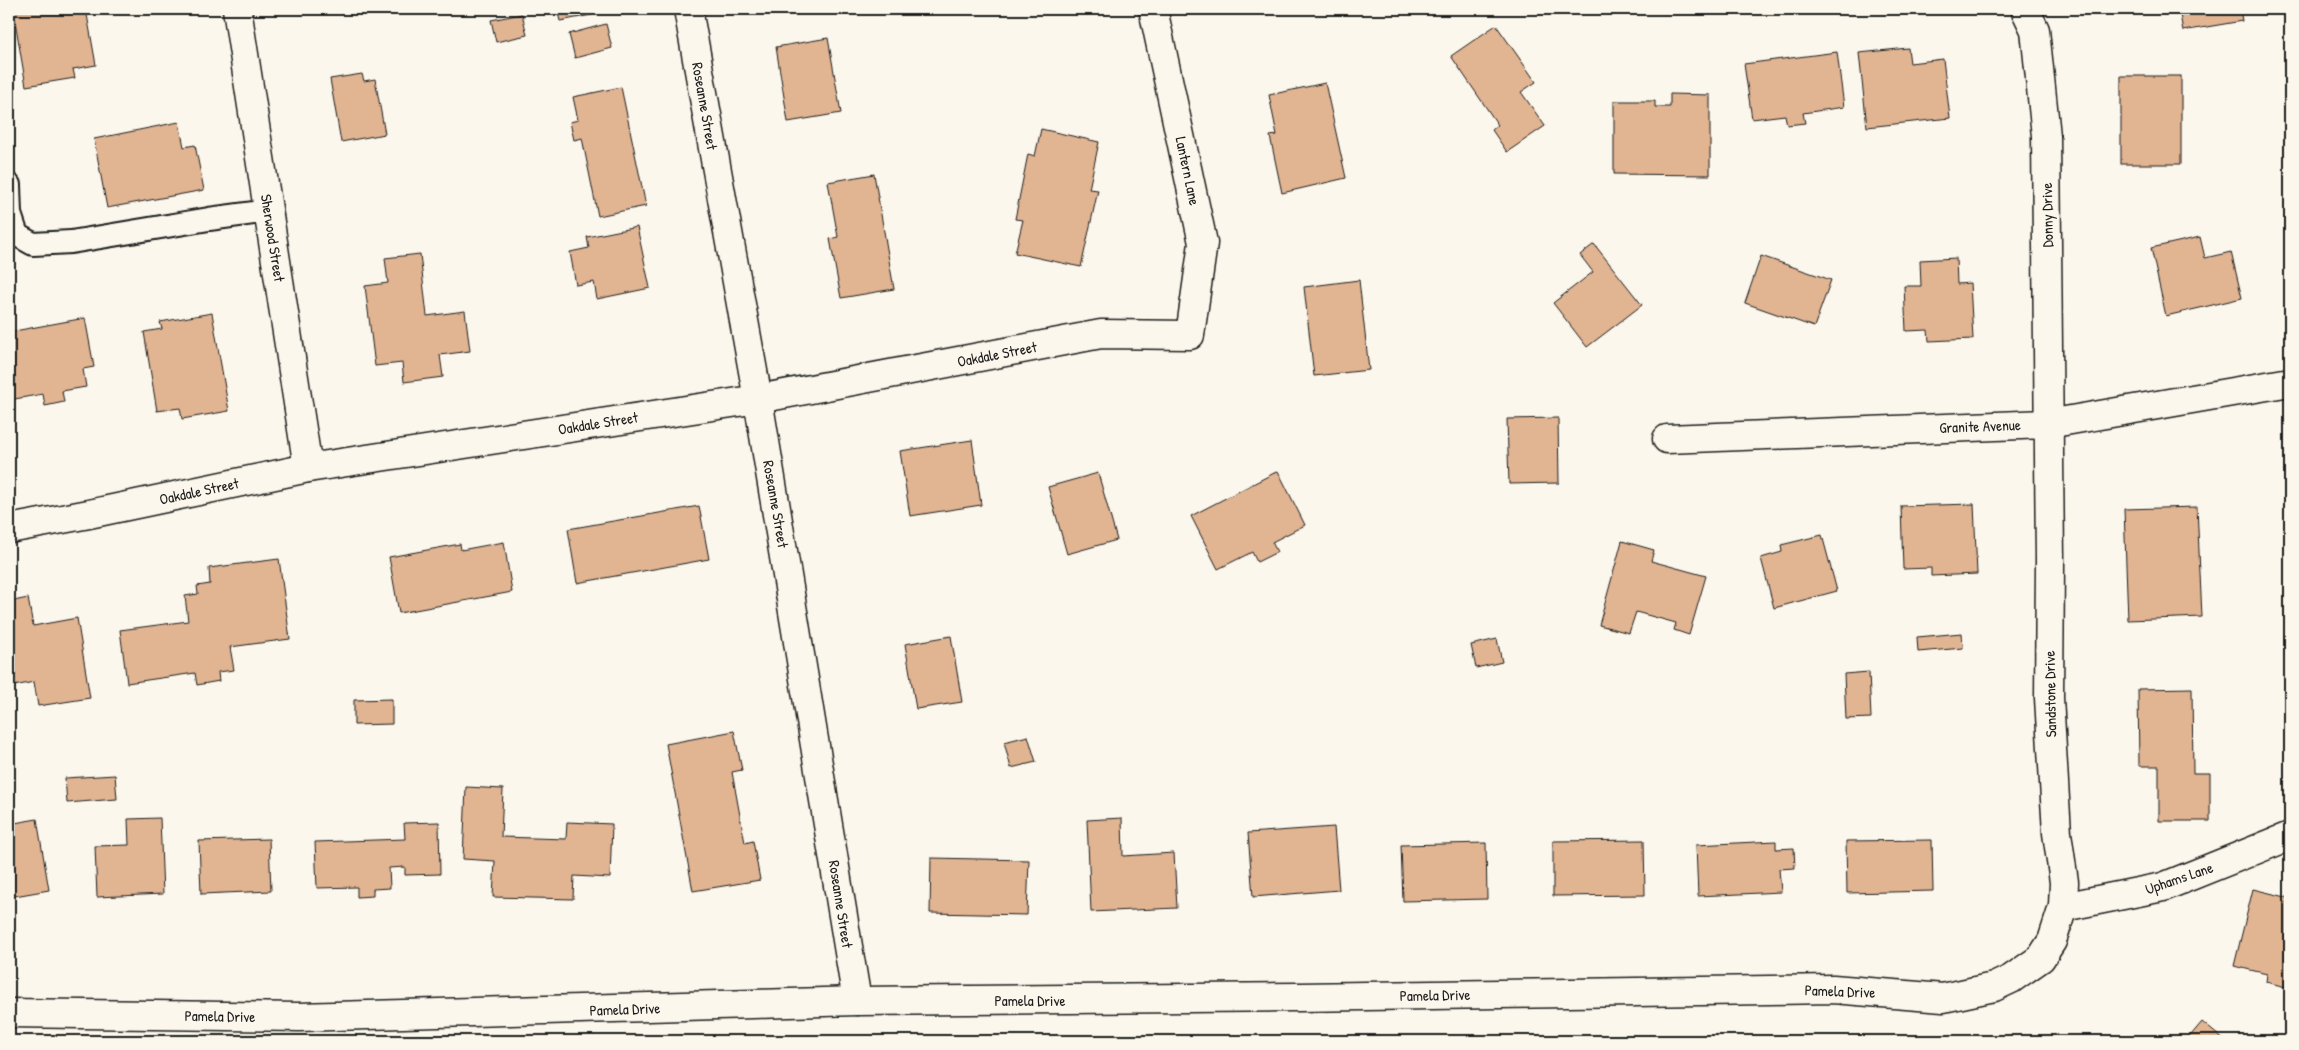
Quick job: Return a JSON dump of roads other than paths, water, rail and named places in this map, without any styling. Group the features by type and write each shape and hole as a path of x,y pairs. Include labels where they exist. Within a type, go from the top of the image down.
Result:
{"street":[{"name":"Sherwood Street","path":"237,9 308,468"},
{"name":"Roseanne Street","path":"688,9 758,399 857,1001"},
{"name":"Lantern Lane","path":"1153,9 1204,243 1190,335"},
{"name":"Donny Drive","path":"2025,9 2035,30 2046,136 2048,424"},
{"name":"Oakdale Street","path":"9,529 308,468 758,399 1101,334 1190,335"},
{"name":"Granite Avenue","path":"1667,439 2048,424 2290,382"},
{"name":"Sandstone Drive","path":"2041,958 2052,941 2063,907 2064,882 2057,833 2049,698 2048,424"},
{"name":"Uphams Lane","path":"2063,907 2163,887 2290,836"},
{"name":"Pamela Drive","path":"9,1013 299,1017 857,1001 1290,998 1832,989 1943,998 1994,987 2017,976 2041,958"}],"lane":[{"path":"9,185 10,214 17,235 32,244 71,242 209,218 269,211"}]}
